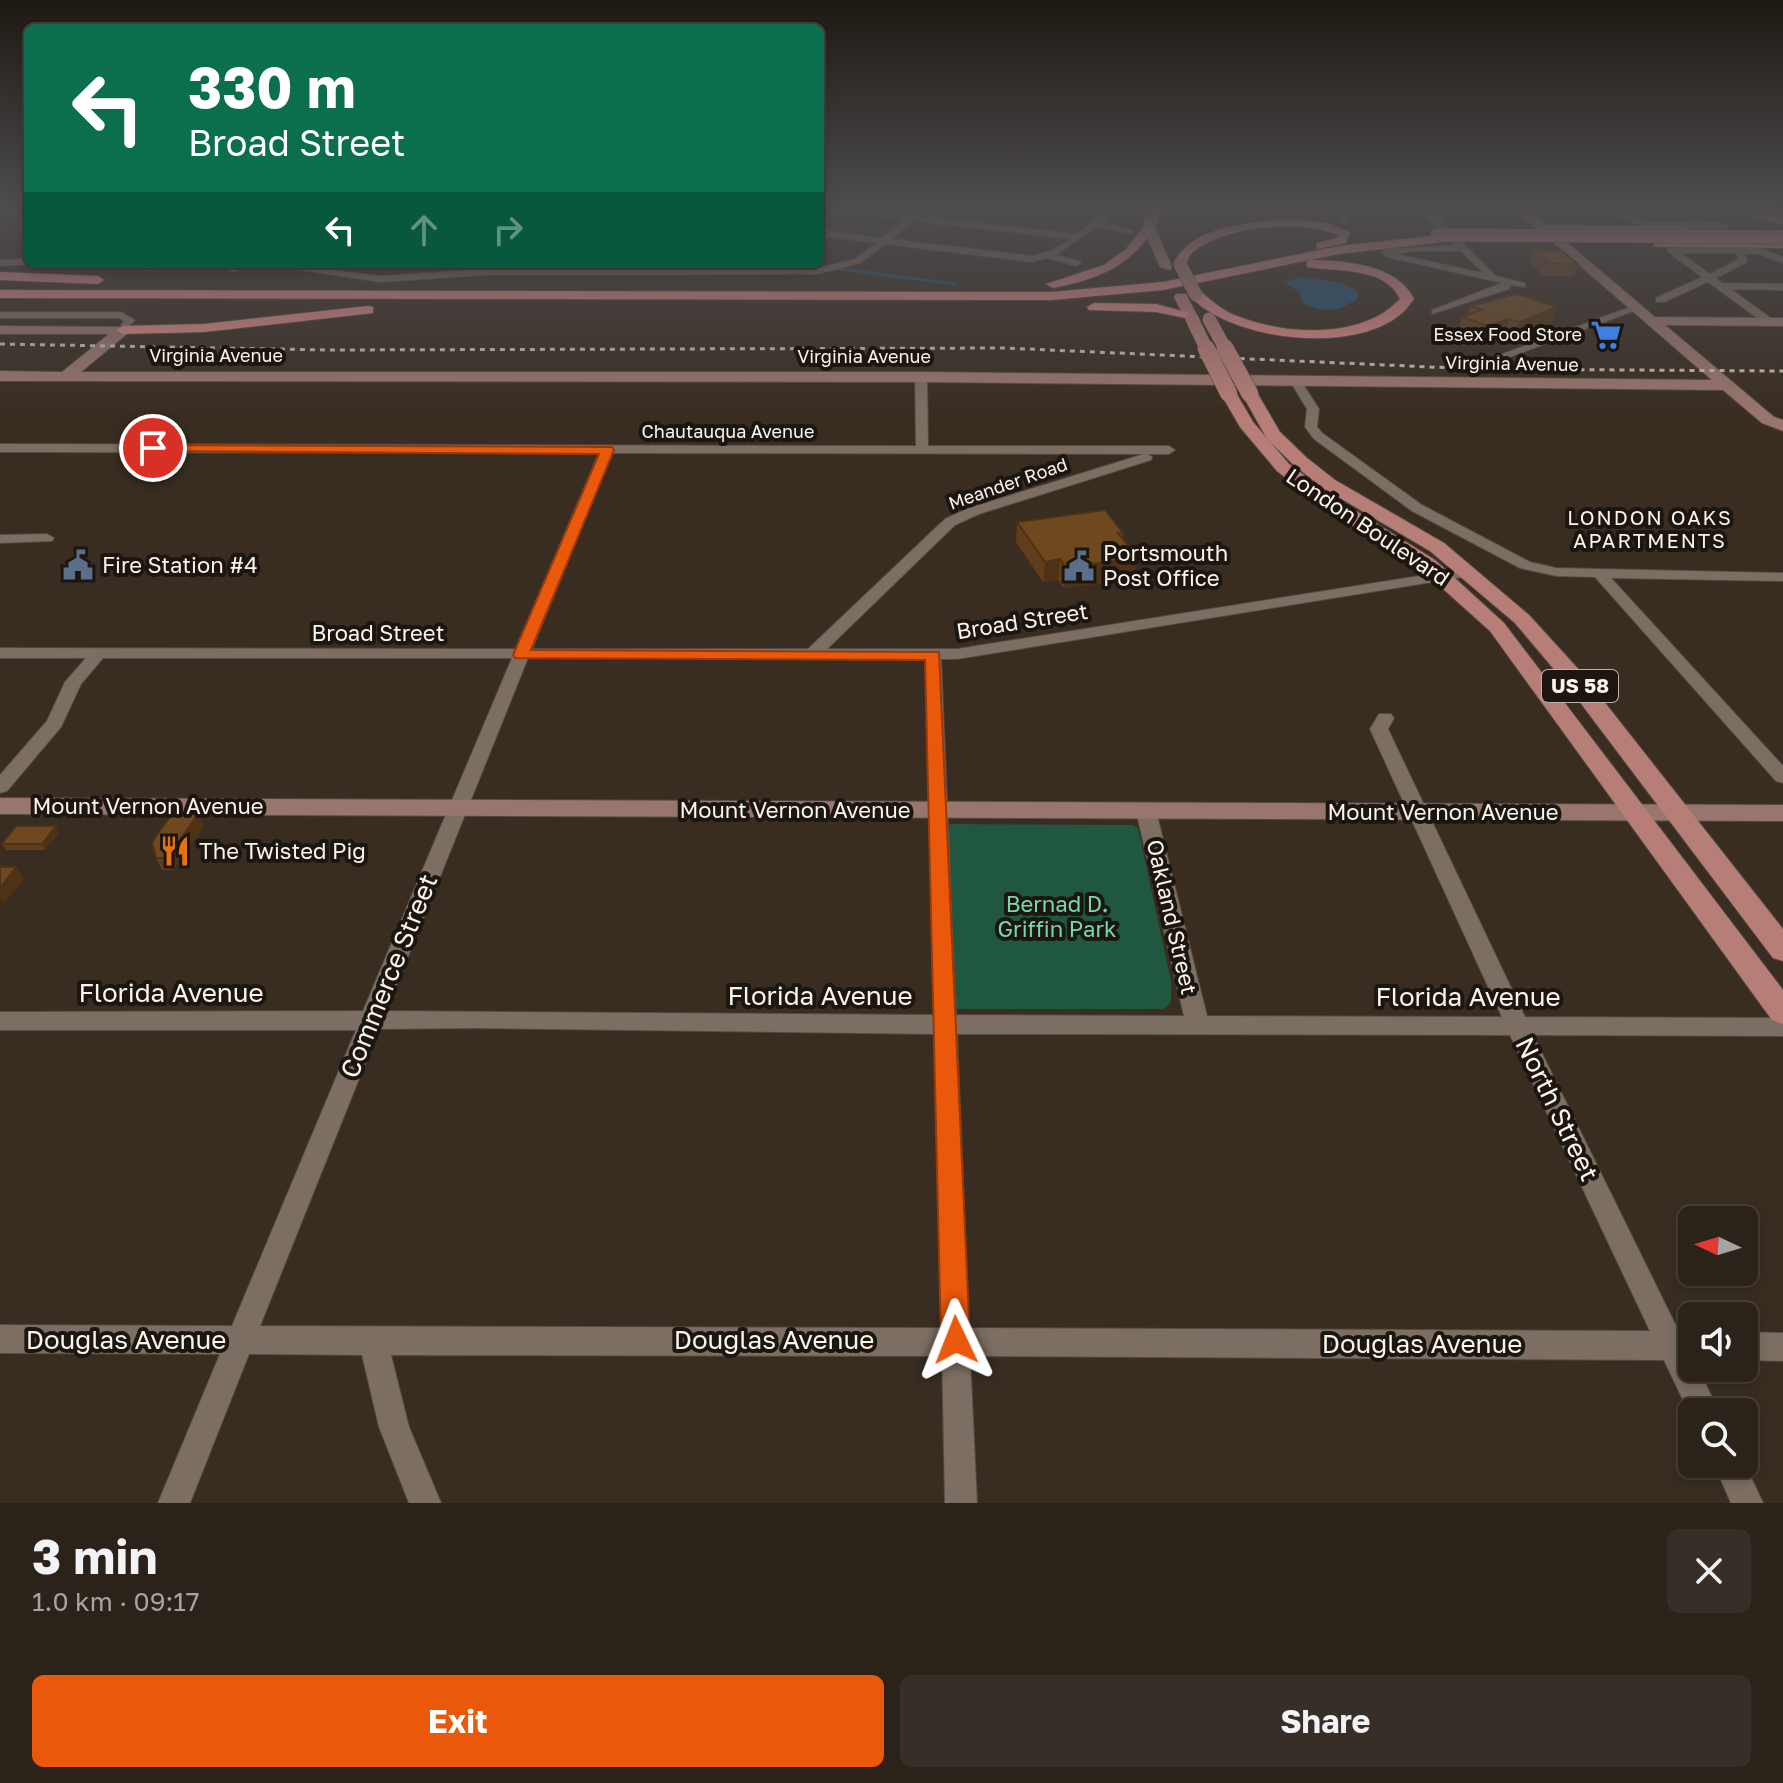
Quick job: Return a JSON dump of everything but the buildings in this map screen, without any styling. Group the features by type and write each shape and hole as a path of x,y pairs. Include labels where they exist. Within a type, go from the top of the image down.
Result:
{"highway":[{"path":"914,291 1025,288 1088,276"},
{"path":"0,287 1037,292 1114,287 1187,276"},
{"path":"0,294 1081,294 1163,286 1211,276"},
{"path":"1196,295 1220,313 1246,324 1316,333 1341,331 1394,315 1407,299 1405,291 1387,279 1376,276"},
{"path":"0,278 332,289"},
{"path":"0,278 218,290"},
{"path":"123,330 204,328 424,304 557,296"},
{"path":"836,296 976,307 1156,308 1191,317"}],"main road":[{"name":"London Boulevard","path":"1176,276 1181,297 1255,440 1282,468 1444,577 1480,609 1513,646 1783,1012"},
{"name":"London Boulevard","path":"1181,276 1196,295 1273,435 1308,468 1356,501 1437,547 1470,572 1548,646 1783,950"}],"street":[{"path":"358,276 380,279 423,276"},
{"path":"1481,276 1522,285"},
{"path":"1436,312 1506,287 1496,276"},
{"path":"1600,276 1776,423"},
{"path":"1706,276 1775,322"},
{"path":"1660,300 1713,276"},
{"path":"1721,286 1783,287"},
{"path":"1492,360 1637,308"},
{"path":"0,315 121,315 130,320 123,330 66,376"},
{"path":"1653,321 1775,322"},
{"path":"0,330 123,330"},
{"name":"Virginia Avenue","path":"0,376 921,377 1728,385"},
{"path":"921,377 922,451"},
{"path":"1299,386 1313,409 1311,427 1314,432 1407,502 1525,565 1547,571 1783,577"},
{"path":"1776,423 1767,426 1783,440"},
{"name":"Chautauqua Avenue","path":"0,448 1169,450"},
{"name":"Commerce Street","path":"174,1503 370,1020 607,450"},
{"name":"Meander Road","path":"810,656 950,522 974,511 1169,450"},
{"path":"0,539 47,538"},
{"name":"Broad Street","path":"0,653 957,654 1470,572"},
{"path":"1599,573 1783,777"},
{"path":"0,787 55,723 73,682 98,654"},
{"path":"933,655 961,1503"},
{"name":"North Street","path":"1385,718 1379,729 1516,1025 1678,1338"},
{"name":"Mount Vernon Avenue","path":"0,806 1783,813"},
{"name":"Oakland Street","path":"1146,811 1197,1023"},
{"name":"Florida Avenue","path":"0,1021 1783,1027"},
{"name":"Douglas Avenue","path":"0,1339 373,1342 956,1340 1678,1346"},
{"path":"373,1342 394,1427 425,1503"},
{"path":"1758,1346 1783,1347"},
{"path":"1735,1478 1747,1503"}],"green space":[{"name":"Bernad D. Griffin Park","path":"943,824 1132,825 1138,828 1171,981 1171,1002 1164,1009 949,1009"}],"water":[{"path":"1302,277 1342,283 1357,291 1358,298 1331,310 1317,309 1303,303 1299,292 1284,282"}],"waterway":[{"path":"895,276 955,284"}],"railway":[{"path":"0,344 330,350 1005,348 1476,369 1783,371"}],"place":[{"name":"Essex Food Store","path":"1606,335"},
{"name":"Fire Station #4","path":"78,565"},
{"name":"Portsmouth Post Office","path":"1079,566"},
{"name":"The Twisted Pig","path":"175,851"}],"district":[{"name":"LONDON OAKS APARTMENTS","path":"1650,530"}],"route":[{"path":"153,448 607,450 521,655 933,655 956,1340"}]}
